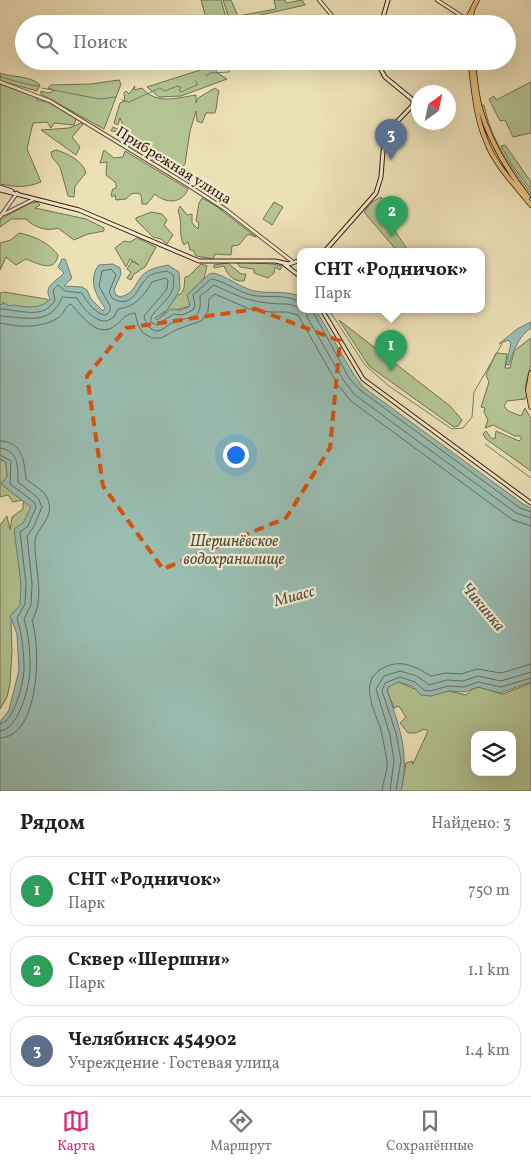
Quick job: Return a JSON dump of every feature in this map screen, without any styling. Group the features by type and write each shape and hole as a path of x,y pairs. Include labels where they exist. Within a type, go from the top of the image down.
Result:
{"main road":[{"path":"384,15 388,0"},
{"path":"470,15 478,0"},
{"path":"328,248 376,193 381,177 383,151 391,128 414,102 385,77 381,70"},
{"path":"472,70 476,107 484,137 490,150 531,203"},
{"path":"473,70 481,110 492,137 507,168 531,203"},
{"path":"484,137 487,134 492,137"},
{"path":"490,150 493,152 497,148"},
{"path":"0,189 79,210 194,260 207,262 275,261 295,263 296,272"},
{"path":"282,263 296,272"},
{"path":"324,313 363,379 531,503"},
{"path":"531,373 528,390 531,407"},
{"path":"531,382 531,399"}],"street":[{"path":"319,0 332,15"},
{"path":"436,0 457,15"},
{"name":"Прибрежная улица","path":"0,82 37,94 220,205 295,263"},
{"path":"4,214 17,194"},
{"path":"0,217 37,198"}],"highlighted area":[{"path":"256,309 340,341 330,448 286,518 163,569 103,486 87,376 126,328"}],"green space":[{"path":"201,0 221,0 225,15 205,15"},
{"path":"223,0 231,0 238,15 228,15"},
{"path":"274,0 285,0 286,3 302,0 305,5 261,15 243,15 276,9"},
{"path":"200,70 216,70 216,72 227,79 181,96 159,97 147,87"},
{"path":"0,73 26,78 40,85 37,91 1,81"},
{"path":"119,80 121,84 104,129 41,94 41,91 48,93 53,91 48,88 51,85 91,84"},
{"path":"531,82 531,133 513,137 505,120 500,121 489,99 494,96 496,100"},
{"path":"0,83 37,96 37,100 52,103 76,119 74,125 54,123 51,128 47,122 33,123 27,149 41,182 20,186 0,184"},
{"path":"135,86 134,90 142,88 154,97 160,98 174,99 196,95 196,103 198,98 215,88 219,91 215,113 206,113 202,123 197,121 196,111 190,131 185,164 177,173 163,168 156,161 151,161 123,144 124,139 121,137 120,132 111,131 113,127 126,133 120,118 118,125 114,123 120,103 125,101 124,93 126,91 129,94"},
{"path":"481,105 484,105 496,141 531,193 531,198 501,154 489,130"},
{"path":"81,123 83,124 72,137 80,147 76,155 41,130 69,128"},
{"path":"505,145 531,182 531,190 512,165 501,146"},
{"path":"56,150 70,155 78,161 86,173 75,186 74,197 68,196 60,167 52,157 51,152"},
{"path":"104,150 114,158 123,157 125,151 188,189 182,198 173,201 164,200 155,194 147,204 142,204 141,195 137,193 131,194 126,199 116,200 115,195 112,197 111,194 113,189 116,188 116,183 106,175 107,162 100,163"},
{"path":"381,197 390,215 389,222 406,248 395,248 364,212 372,202"},
{"path":"202,198 216,206 256,237 248,234 239,245 232,246 231,255 215,254 213,259 196,256 193,250 190,250 188,242 184,245 182,241 178,211 180,206 187,215 192,214 192,223 198,229 199,223 196,221 199,203"},
{"path":"37,202 40,205 35,208 86,219 104,228 104,231 88,234 74,240 58,228 41,228 26,219 11,219 0,227 0,220 4,217 31,203"},
{"path":"274,202 283,207 272,225 263,219"},
{"path":"151,212 162,214 167,220 164,225 173,235 167,244 161,239 153,237 136,220 136,218"},
{"path":"19,233 35,238 50,246 58,255 56,261 49,266 45,266 26,259 16,265 6,257 0,270 0,243 11,240"},
{"path":"137,238 156,247 145,267 134,274 131,280 127,278 131,272 127,269 132,261 139,265 130,259 126,267 115,248 124,241 130,242"},
{"path":"236,262 282,266 280,270 275,267 274,273 268,278 254,273 254,269 240,267"},
{"path":"228,263 241,274 246,274 244,281 232,278 224,266 214,268 214,265"},
{"path":"201,264 207,266 202,282 191,292 190,306 165,313 157,320 155,318 167,310 177,295 181,294 184,288 185,277 189,276"},
{"path":"4,292 50,301 39,308 33,309 0,307 0,293"},
{"path":"339,320 450,406 462,420 458,426 454,427 369,366"},
{"path":"531,338 531,365 525,387 527,395 525,399 507,401 504,406 508,411 521,416 525,408 531,419 531,471 486,439 483,434 486,431 491,438 495,439 496,431 519,441 522,438 493,425 485,428 488,420 484,412 485,408 481,407 489,382 486,375 496,353 507,354 505,368 510,368 514,351"},
{"path":"0,459 6,462 7,477 1,484 22,500 13,502 8,495 0,497"},
{"path":"26,499 34,505 29,595 11,621 10,684 7,697 0,709 0,525 7,516 10,530 12,517 23,509 23,503"},
{"path":"398,682 417,690 449,691 466,695 478,687 503,694 531,683 531,791 401,791 406,763 412,761 413,764 428,731 424,729 416,733 408,733 400,723 406,717 399,706 394,708 387,690 391,685"}],"water":[{"name":"Шершнёвское водохранилище","path":"62,259 65,259 72,278 64,286 82,287 87,290 91,299 103,311 105,308 98,298 94,286 94,275 99,265 113,264 120,268 121,274 114,290 116,295 120,297 130,293 142,276 150,270 168,265 179,272 180,289 167,310 155,318 157,320 171,309 181,310 190,306 187,295 209,274 213,273 254,291 296,295 297,313 318,313 363,387 531,508 531,682 500,693 478,687 465,692 449,691 431,696 421,695 412,686 399,682 388,687 387,690 399,728 404,752 401,791 0,791 0,722 9,710 19,670 17,634 10,616 20,605 21,584 14,529 23,523 31,507 1,484 7,477 6,462 0,459 0,305 3,304 2,302 10,306 33,307 42,305 50,299 48,290 51,284 64,273 58,267"},
{"path":"531,322 531,328 520,339 509,365 506,365 511,343 508,340 499,344 517,329"}],"waterway":[{"path":"206,76 210,73 229,72 229,70"},
{"path":"0,76 39,86"},
{"path":"122,100 129,102 160,88 165,91 177,86 181,87 179,91 181,92 197,85 196,81"},
{"path":"42,88 100,99 116,97"},
{"path":"331,313 365,365 389,386 452,429 463,428 472,417 474,392 502,344"},
{"path":"485,444 531,478"}],"place":[{"name":"Челябинск 454902","path":"391,160"},
{"name":"Сквер «Шершни»","path":"392,237"},
{"name":"СНТ «Родничок»","path":"391,371"}],"water label":[{"name":"Миасс","path":"294,595"},
{"name":"Чикинка","path":"484,606"}]}
